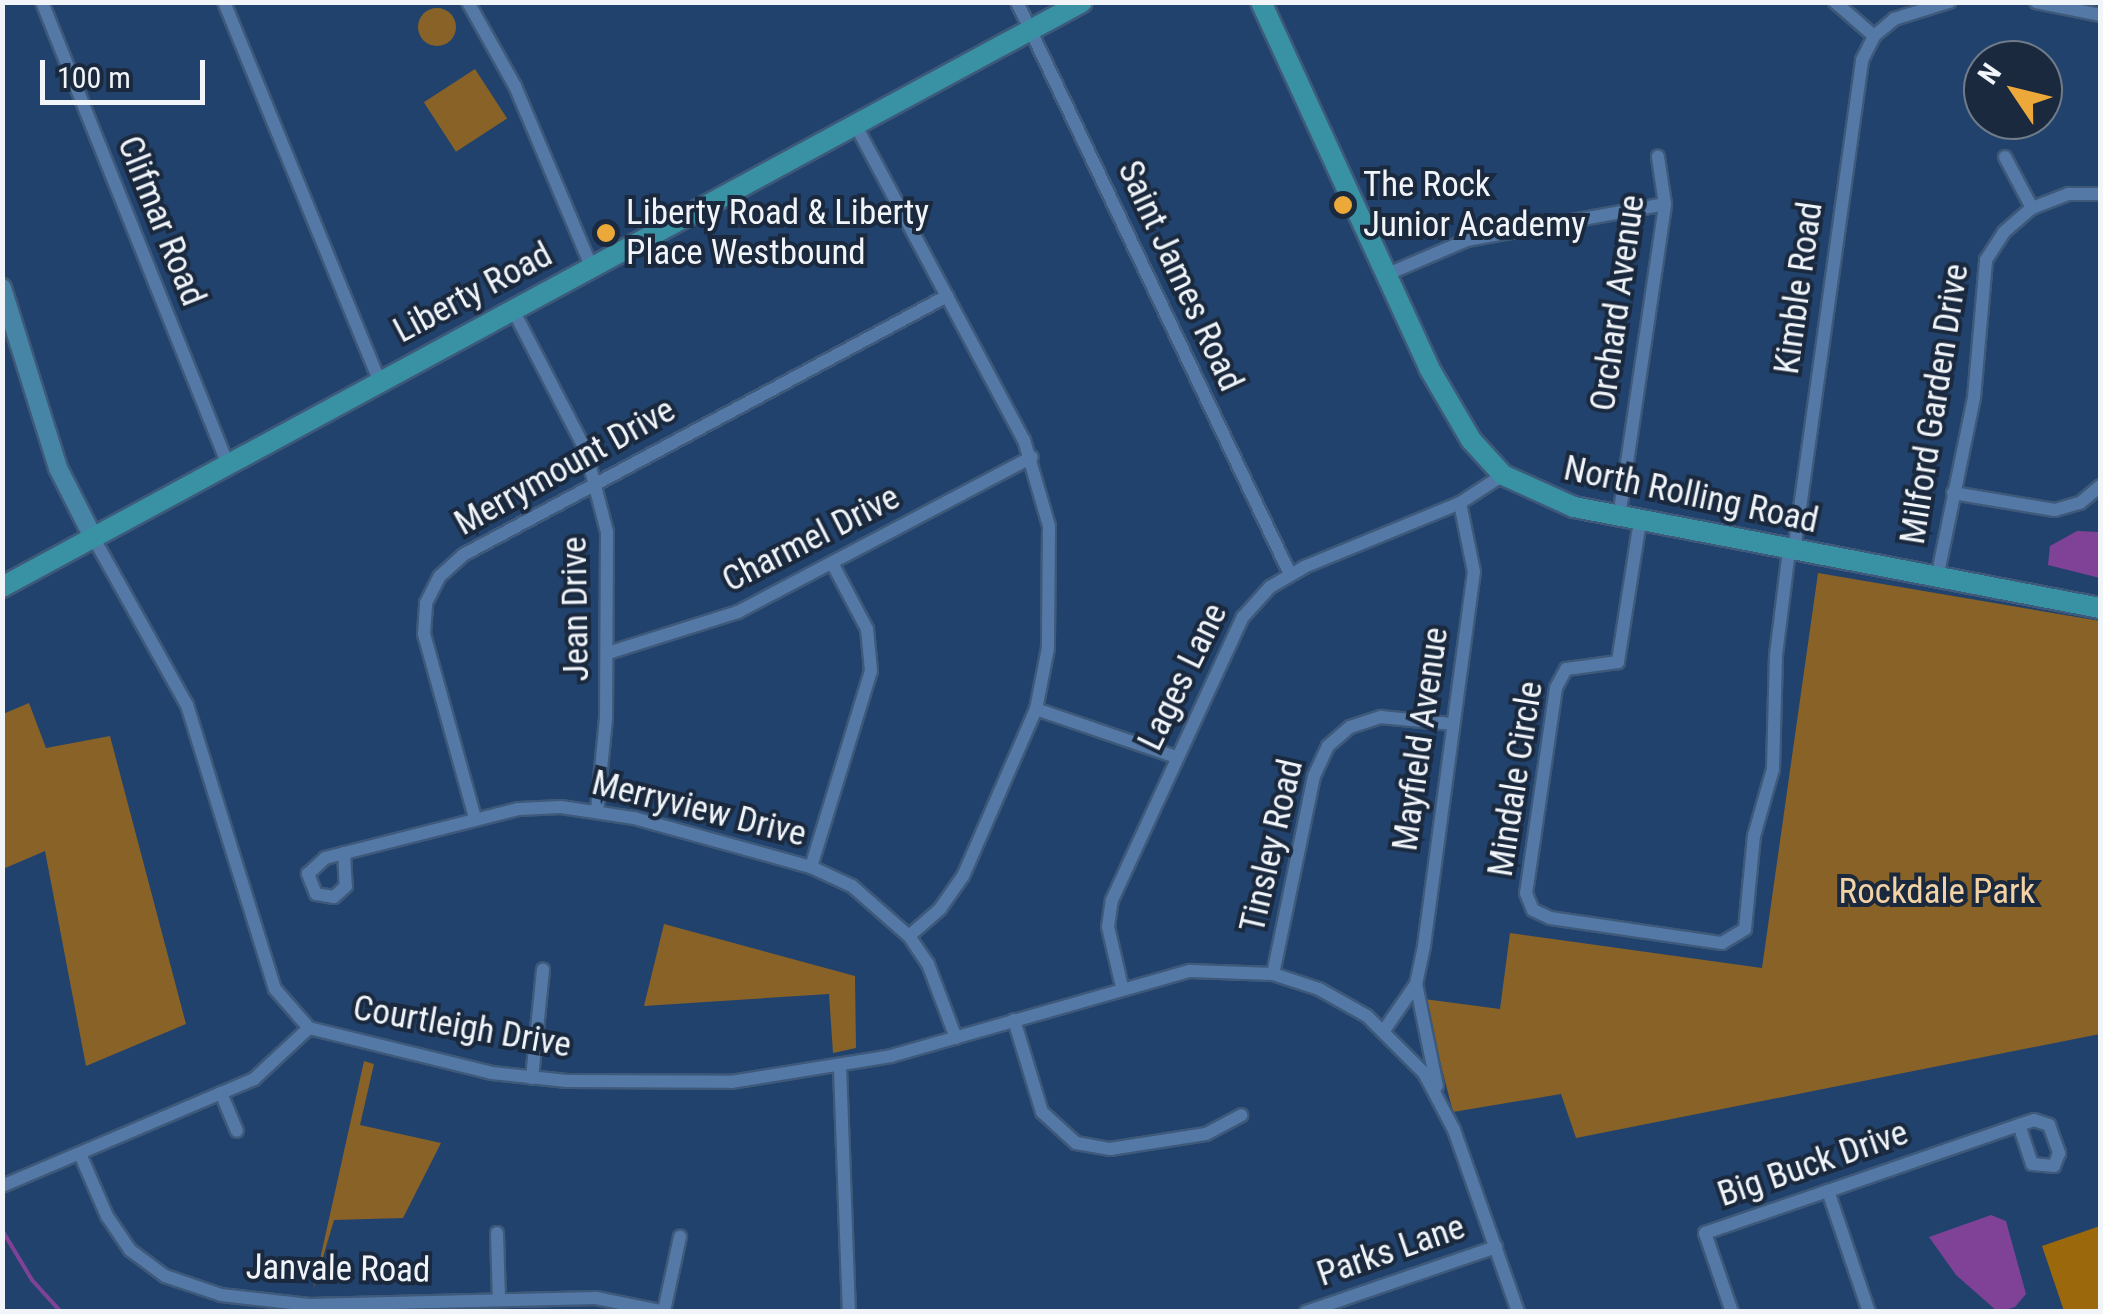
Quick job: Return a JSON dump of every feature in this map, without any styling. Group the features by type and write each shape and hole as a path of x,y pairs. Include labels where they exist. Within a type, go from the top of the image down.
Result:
{"main road":[{"name":"Liberty Road","path":"2,587 226,462 1082,2"},
{"name":"North Rolling Road","path":"1261,2 1383,276 1451,409 1503,475 1551,501 1629,519 2100,608"}],"street":[{"path":"224,2 380,380"},
{"path":"468,2 515,86 592,266"},
{"name":"Saint James Road","path":"1017,2 1290,574"},
{"path":"1835,2 1874,36 1907,14 1948,2"},
{"path":"2036,2 2100,15"},
{"name":"Clifmar Road","path":"44,3 226,462"},
{"name":"Kimble Road","path":"1792,550 1858,74 1874,36"},
{"path":"854,124 1032,457 1049,526 1048,648 1036,709 963,876 940,910 909,936"},
{"name":"Orchard Avenue","path":"1629,519 1665,204 1658,157"},
{"path":"2005,158 2032,208"},
{"name":"Milford Garden Drive","path":"1937,578 1975,386 1981,277 2004,232 2032,208 2068,194 2100,194"},
{"path":"1383,276 1477,238 1665,204"},
{"name":"Courtleigh Drive","path":"2,288 58,468 186,705 276,989 309,1028 434,1062 532,1078 731,1082 840,1068 1190,971 1273,974 1328,994 1385,1029"},
{"name":"Merrymount Drive","path":"474,818 424,634 426,603 440,576 463,555 946,296"},
{"name":"Jean Drive","path":"512,308 597,482 609,554 608,654 597,810"},
{"name":"Charmel Drive","path":"608,654 717,622 1032,457"},
{"name":"Lages Lane","path":"1122,987 1109,913 1234,630 1261,596 1290,574 1460,504 1503,475"},
{"path":"1954,493 2055,510 2080,504 2100,486"},
{"name":"Mayfield Avenue","path":"1460,504 1474,572 1416,984 1438,1093 1518,1312"},
{"name":"Mindale Circle","path":"1629,519 1618,662 1566,669 1556,688 1526,894 1533,910 1550,918 1722,944 1745,929 1754,836 1773,770 1792,550"},
{"path":"811,867 871,671 867,629 832,563"},
{"path":"1036,709 1176,757"},
{"name":"Tinsley Road","path":"1273,974 1314,776 1328,746 1350,727 1381,717 1453,724"},
{"name":"Merryview Drive","path":"344,853 519,809 597,810 811,867 852,886 909,936 928,964 956,1038"},
{"path":"532,1078 543,970"},
{"name":"Mayfield Avenue","path":"1416,984 1385,1029 1438,1093"},
{"path":"1014,1020 1042,1112 1076,1143 1110,1149 1206,1134 1242,1114"},
{"path":"2,1186 272,1068 309,1028"},
{"path":"840,1068 849,1312"},
{"path":"222,1093 237,1131"},
{"name":"Big Buck Drive","path":"1732,1312 1705,1233 2019,1125"},
{"name":"Janvale Road","path":"80,1154 107,1216 130,1250 188,1286 276,1304 596,1298 665,1311"},
{"path":"1828,1191 1868,1312"},
{"path":"497,1233 499,1299"},
{"path":"665,1311 680,1237"},
{"name":"Parks Lane","path":"1306,1312 1496,1246"}],"green space":[{"path":"437,8 450,14 456,27 450,40 437,46 424,40 418,27 424,14"},
{"path":"475,69 507,118 456,152 424,102"},
{"name":"Rockdale Park","path":"1818,573 2100,621 2100,1034 1576,1138 1561,1094 1453,1112 1424,999 1500,1009 1510,933 1762,968"},
{"path":"29,703 46,748 110,736 186,1024 86,1066 45,851 3,869 3,714"},
{"path":"664,924 855,976 856,1048 833,1053 829,994 644,1006"},
{"path":"364,1061 374,1064 360,1125 441,1143 403,1218 334,1220 313,1291"}],"shaded area":[{"path":"2077,531 2100,532 2100,578 2048,565 2050,546"},
{"path":"1991,1215 2006,1221 2026,1294 2015,1307 1998,1312 1956,1275 1929,1237"},
{"path":"2100,1226 2100,1311 2064,1311 2042,1246"}],"waterway":[{"path":"2,1230 32,1280 61,1312"}],"place":[{"name":"The Rock Junior Academy","path":"1343,205"},
{"name":"Liberty Road & Liberty Place Westbound","path":"606,233"}]}
